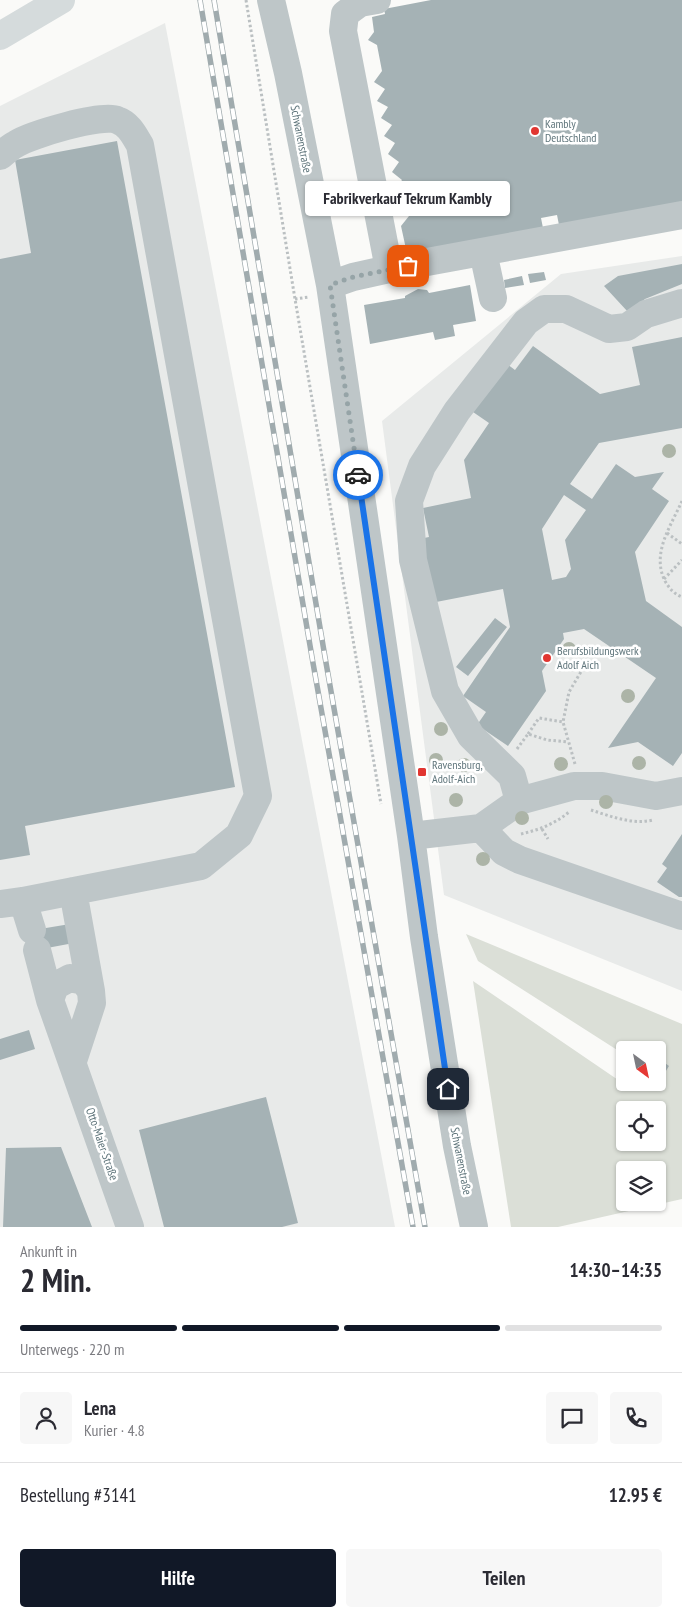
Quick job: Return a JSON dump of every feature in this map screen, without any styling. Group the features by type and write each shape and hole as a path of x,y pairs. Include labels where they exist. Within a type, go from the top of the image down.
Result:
{"main road":[{"path":"0,36 61,0"}],"street":[{"name":"Schwanenstraße","path":"271,0 288,73 330,285 411,836 424,937 453,1117 474,1227"},
{"path":"377,0 360,3 345,14 343,31 389,269"},
{"path":"0,156 16,144 43,133 96,120 116,119 130,128 140,145 258,796 239,835 201,866 12,902"},
{"path":"330,285 353,277 389,269 682,215"},
{"path":"483,252 493,298"},
{"path":"519,801 512,776 470,736 445,691 413,560 409,501 422,466 457,411 526,322 544,309 566,309 609,329 627,326 646,314 682,303"},
{"path":"411,836 486,833 519,801 578,786 602,786 656,796 682,791"},
{"path":"486,833 504,852 520,860 682,916"},
{"path":"73,891 92,1003 73,1062"},
{"name":"Otto-Maier-Straße","path":"12,902 34,940 50,1000 130,1227"},
{"path":"50,1000 55,986 70,978 84,980 91,991"}],"path":[{"path":"246,0 382,813"},
{"path":"682,501 666,533 660,562 668,587 682,597"},
{"path":"666,533 682,544"},
{"path":"664,579 682,560"},
{"path":"486,833 520,834 542,829 563,816 582,798 563,722 569,692 582,670 596,660"},
{"path":"502,767 539,718 563,722"},
{"path":"528,734 547,740 568,742"},
{"path":"542,829 548,839"}],"shaded area":[{"path":"165,23 395,1227 0,1227 0,106"},
{"name":"Berufsbildungswerk Adolf Aich","path":"682,256 682,991 444,895 382,421 561,274"},
{"path":"466,934 682,1024 682,1199 666,1203 666,1161 616,1161 616,1211 629,1211 558,1227 511,1227 473,981 616,1078 616,1091 666,1091 666,1041 616,1041 616,1049 478,961"}],"building":[{"name":"Kambly Deutschland","path":"431,0 682,0 682,202 559,225 557,215 541,218 543,228 416,253 414,247 406,249 401,226 409,216 398,207 405,198 395,191 402,180 392,172 399,162 388,154 395,143 384,136 392,125 381,118 388,107 377,101 385,89 374,82 382,71 377,45 368,40 374,32 372,17 385,14 384,9"},
{"path":"117,141 235,787 25,826 30,855 0,860 0,259 31,253 15,160"},
{"path":"682,264 682,284 645,299 628,312 604,286 618,276"},
{"path":"544,272 546,280 530,283 528,274"},
{"path":"522,276 524,285 505,288 504,280"},
{"path":"470,285 476,321 453,325 455,336 435,340 433,332 370,344 364,305 405,298 405,296 418,289 427,290 429,293"},
{"path":"682,337 682,428 599,443 570,484 592,499 616,464 635,477 664,472 652,489 669,501 635,552 646,601 682,627 682,753 673,766 638,742 608,748 656,678 584,629 563,633 564,639 542,671 546,691 508,746 477,725 486,712 463,696 510,627 503,589 431,603 419,539 429,537 423,508 471,498 464,460 489,423 473,412 507,364 515,370 533,346 600,394 640,385 632,347","holes":["564,495 586,510 565,540 571,569 566,577 552,580 542,529"]},
{"path":"495,618 507,627 468,676 456,667"},
{"path":"682,834 682,897 679,897 657,882 667,868 662,864"},
{"path":"76,923 79,942 31,951 28,931"},
{"path":"29,1030 35,1049 0,1060 0,1039"},
{"path":"266,1097 298,1223 282,1227 164,1227 139,1130"},
{"path":"61,1147 92,1227 3,1227 6,1148"}],"railway":[{"path":"200,0 313,663 413,1227"},
{"path":"214,0 325,657 425,1227"}],"way so far":[{"path":"358,475 330,285 353,277 408,266"}],"place":[{"name":"Kambly Deutschland","path":"535,131"},
{"name":"Fabrikverkauf Tekrum Kambly","path":"408,266"},
{"name":"Berufsbildungswerk Adolf Aich","path":"547,658"},
{"name":"Ravensburg, Adolf-Aich","path":"422,772"}],"route":[{"path":"358,475 424,937 448,1089"}]}
